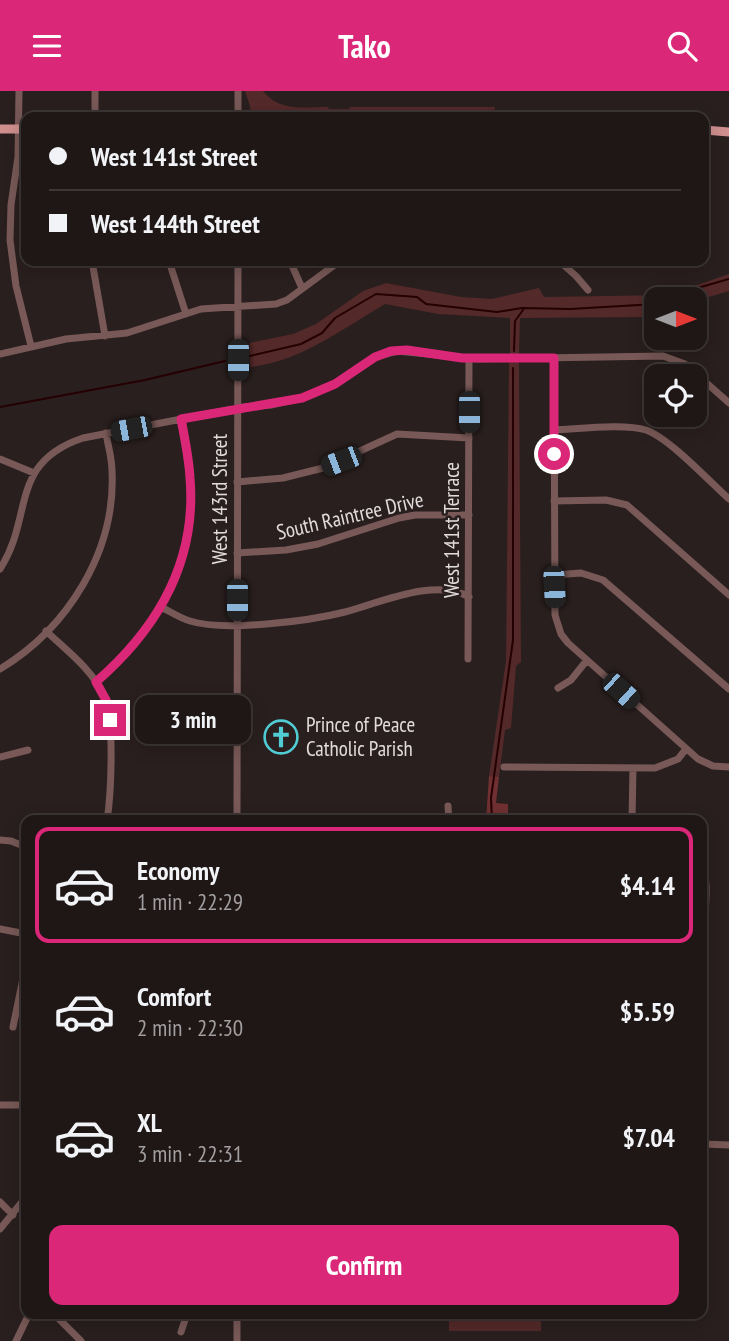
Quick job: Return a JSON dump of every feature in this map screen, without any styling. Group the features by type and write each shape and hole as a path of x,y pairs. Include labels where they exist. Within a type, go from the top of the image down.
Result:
{"main road":[{"path":"0,129 21,129"},
{"path":"709,130 729,129"}],"street":[{"path":"19,91 21,116"},
{"path":"95,91 95,112"},
{"path":"238,91 238,112"},
{"path":"21,138 10,240 16,286 31,346"},
{"path":"93,266 105,336"},
{"path":"171,266 186,314"},
{"name":"West 143rd Street","path":"237,815 238,266"},
{"path":"292,266 302,288"},
{"path":"0,354 66,339 105,336 142,329 215,307 276,305 333,266"},
{"path":"565,266 587,290"},
{"path":"0,569 9,552 26,489 34,473 60,448 83,438 106,433 302,398 335,384 375,357 391,351 407,350 469,358 663,356 685,364 729,403"},
{"name":"West 141st Terrace","path":"468,659 469,358"},
{"path":"554,358 554,575 555,615 558,626 568,643 686,749 702,762 729,767"},
{"path":"96,682 137,643 161,607 176,575 189,520 191,481 181,419"},
{"path":"554,430 632,428 648,431 662,439 729,499"},
{"path":"0,669 26,651 46,631 80,590 98,555 110,510 112,474 106,433"},
{"path":"237,482 283,478 323,468 397,434 470,438"},
{"path":"0,459 34,473"},
{"path":"554,501 606,500 627,505 729,595"},
{"name":"South Raintree Drive","path":"237,553 286,550 318,544 415,515 469,515"},
{"path":"554,575 581,572 603,580 729,689"},
{"path":"161,607 192,622 265,624 319,617 412,592 459,591 469,597"},
{"path":"46,631 87,670 106,700 110,720 107,815"},
{"path":"558,688 571,680 587,660"},
{"path":"504,767 633,768 666,765 678,759 686,749"},
{"path":"0,757 28,750"},
{"path":"632,815 633,768"},
{"path":"449,806 449,815"},
{"path":"0,840 21,846"},
{"path":"0,929 21,933"},
{"path":"13,1027 21,988"},
{"path":"0,1105 21,1105"},
{"path":"707,1144 729,1145"},
{"path":"0,1202 13,1215"},
{"path":"0,1229 21,1203"},
{"path":"16,1341 27,1319"},
{"path":"59,1319 81,1341"},
{"path":"181,1332 185,1319"},
{"path":"237,1319 237,1341"}],"shaded area":[{"path":"245,91 263,91 284,105 329,109 495,107 494,112 251,112"},
{"path":"729,274 729,291 707,297 707,287 691,287"},
{"path":"386,283 461,297 492,299 539,288 544,297 644,295 644,316 520,318 519,355 510,355 510,318 438,314 385,304 337,334 286,359 250,367 249,343 293,334 316,324 363,291"},
{"path":"509,362 519,362 521,662 516,666 511,728 505,730 499,777 489,776 506,661"},
{"path":"489,776 499,777 496,803 508,804 508,815 486,815"},
{"path":"449,1319 541,1319 541,1331 449,1331"}],"waterway":[{"path":"701,287 729,279"},
{"path":"250,356 301,344 322,333 335,318 376,294 417,297 426,304 497,312 522,308 570,309 644,305"},
{"path":"514,351 515,321 523,310"},
{"path":"0,407 145,380 225,361"},
{"path":"492,815 491,798 513,640 513,368"}],"place":[{"name":"Prince of Peace Catholic Parish","path":"281,737"}],"route":[{"path":"110,720 106,700 96,682 122,659 150,626 173,583 187,538 191,481 181,419 244,407 286,403 302,398 335,384 375,357 391,351 407,350 462,358 554,358 554,454"}]}
